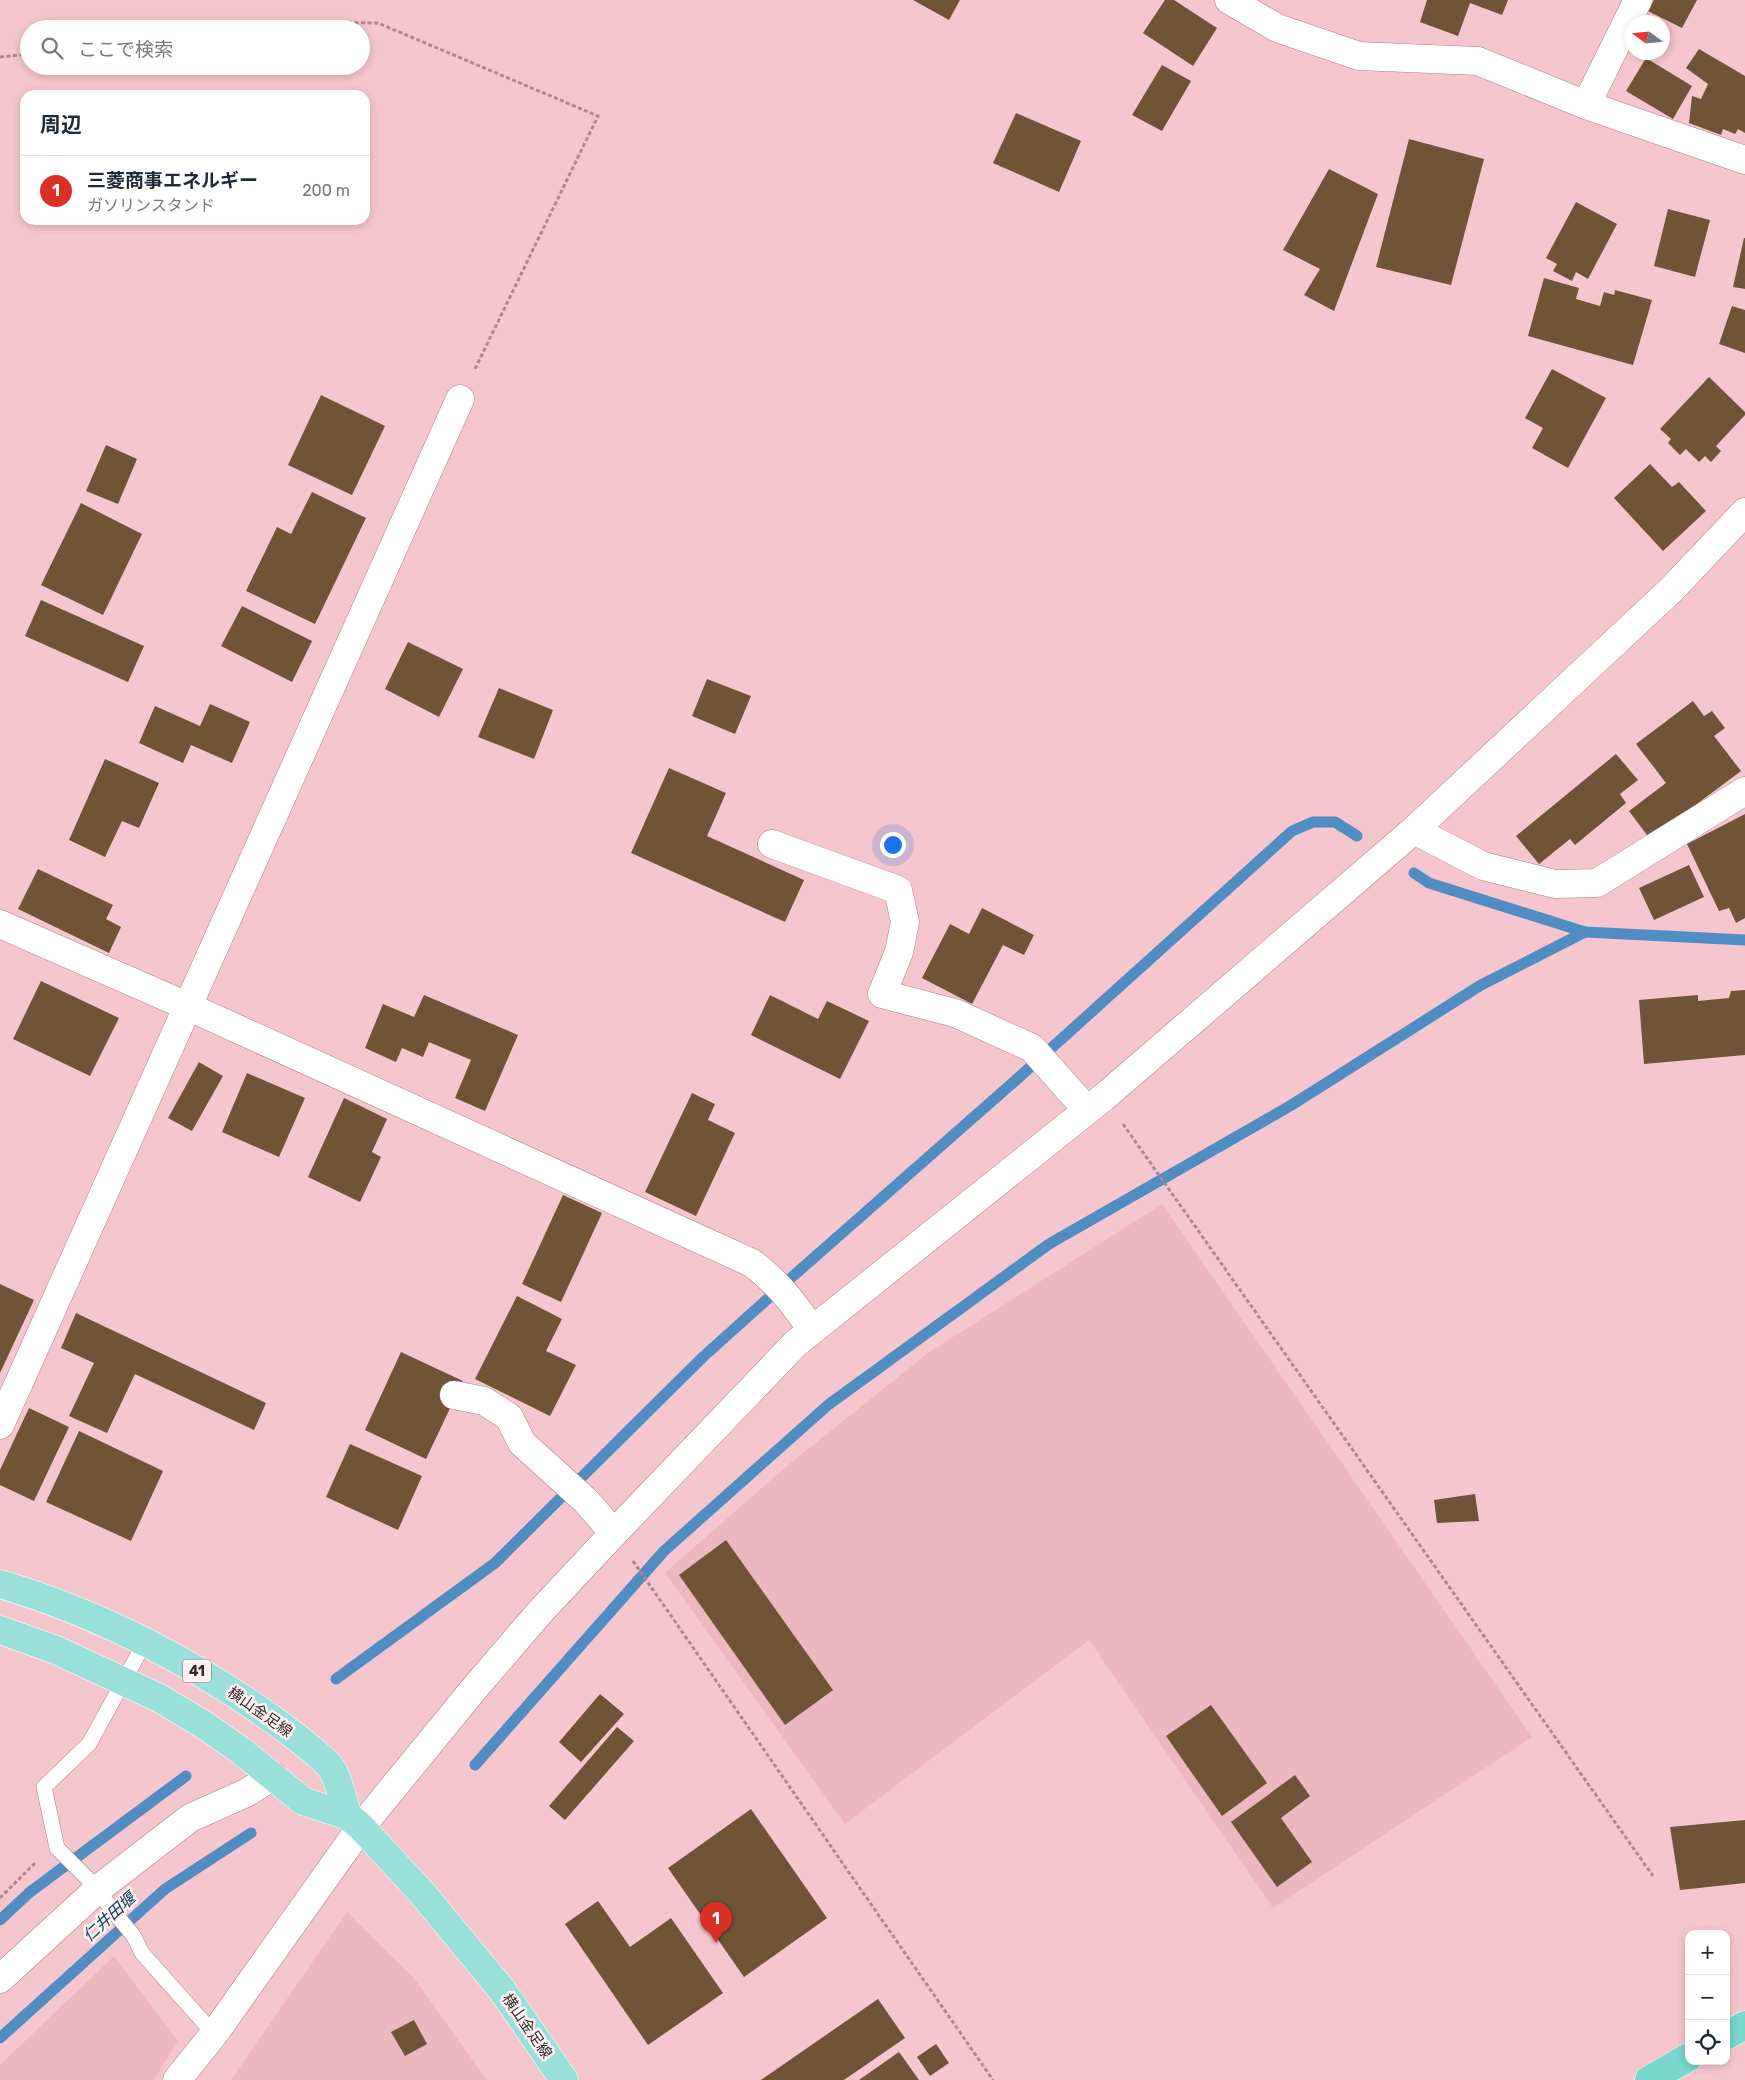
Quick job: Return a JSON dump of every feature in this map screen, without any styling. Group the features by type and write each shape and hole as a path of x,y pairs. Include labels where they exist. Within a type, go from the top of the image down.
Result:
{"highway":[{"path":"1730,2034 1745,2025"},
{"path":"1649,2080 1685,2059"}],"main road":[{"name":"横山金足線","path":"0,1584 75,1611 145,1642 254,1706 298,1738 332,1769 354,1822 422,1893 502,1990 564,2080"},
{"name":"横山金足線","path":"0,1630 56,1650 159,1698 201,1723 273,1776 303,1802 354,1822"}],"street":[{"path":"1229,0 1277,28 1359,56 1478,61 1586,105 1745,160"},
{"path":"1586,105 1638,0"},
{"path":"0,1425 460,399"},
{"path":"177,2080 214,2034 354,1822 473,1690 540,1612 796,1343 1095,1104 1414,830 1671,590 1745,512"},
{"path":"1414,830 1483,866 1556,884 1597,883 1745,791"},
{"path":"772,844 898,890 905,922 898,952 882,994 955,1013 1032,1048 1060,1078 1095,1104"},
{"path":"0,924 187,1006 752,1263 773,1279 794,1303 812,1330"},
{"path":"454,1396 484,1401 509,1416 522,1443 586,1501 614,1533"},
{"path":"0,1979 96,1890 190,1818 246,1793 273,1776"}],"lane":[{"path":"145,1642 122,1680 89,1744 44,1787 56,1846 133,1934 142,1953 214,2034"}],"path":[{"path":"370,23 378,23 598,116 460,399"},
{"path":"0,57 20,55"},
{"path":"1095,1104 1152,1166 1172,1193 1654,1876"},
{"path":"614,1533 993,2080"},
{"path":"0,1898 56,1846"}],"shaded area":[{"path":"1162,1204 1532,1737 1273,1908 1089,1640 845,1824 665,1573 788,1465 928,1353"},
{"path":"347,1912 414,1978 487,2080 231,2080"},
{"path":"114,1956 178,2041 154,2080 0,2080 0,2065"}],"building":[{"path":"913,0 960,0 949,20"},
{"path":"1165,0 1174,0 1217,28 1193,66 1143,33"},
{"path":"1427,0 1508,0 1502,15 1470,3 1458,36 1420,22"},
{"path":"1654,0 1697,0 1682,28 1670,22 1670,15 1656,15 1648,11"},
{"path":"1699,49 1745,76 1745,133 1738,129 1735,134 1723,129 1721,135 1689,123 1692,96 1701,99 1708,84 1686,68"},
{"path":"1645,60 1649,60 1692,86 1673,119 1626,91"},
{"path":"1162,65 1191,81 1162,131 1132,115"},
{"path":"1016,113 1081,141 1059,192 993,163"},
{"path":"1409,139 1484,159 1451,285 1376,267"},
{"path":"1329,169 1378,194 1334,311 1304,295 1320,269 1283,250"},
{"path":"1576,202 1617,224 1588,279 1576,272 1572,281 1553,271 1557,264 1546,258"},
{"path":"1668,209 1710,220 1695,277 1654,266"},
{"path":"1745,238 1745,289 1733,287"},
{"path":"1544,278 1579,288 1576,299 1600,306 1604,292 1614,295 1615,290 1652,300 1633,365 1528,336"},
{"path":"1732,306 1745,310 1745,353 1719,344"},
{"path":"1552,369 1606,398 1568,468 1532,448 1543,428 1525,418"},
{"path":"1709,377 1745,412 1745,415 1716,446 1721,451 1711,462 1705,456 1699,462 1686,449 1680,455 1668,443 1671,439 1660,429"},
{"path":"321,395 385,426 352,495 288,465"},
{"path":"106,445 137,459 118,504 86,491"},
{"path":"1650,464 1672,487 1679,482 1706,511 1663,551 1614,498"},
{"path":"312,492 366,518 315,624 246,591 277,527 291,534"},
{"path":"81,503 142,534 103,615 41,585"},
{"path":"41,600 144,646 128,682 25,636"},
{"path":"242,606 312,641 292,682 221,646"},
{"path":"408,642 463,669 439,717 385,689"},
{"path":"707,679 751,696 735,734 692,716"},
{"path":"499,688 553,710 534,759 478,737"},
{"path":"1693,701 1704,716 1712,711 1725,728 1714,736 1741,771 1650,839 1629,811 1666,783 1636,744"},
{"path":"210,704 250,722 232,763 191,745 183,763 139,743 155,706 200,726"},
{"path":"1616,754 1638,780 1620,794 1626,803 1575,845 1570,839 1539,864 1516,836"},
{"path":"105,759 159,783 139,828 122,821 105,857 69,840"},
{"path":"669,768 726,793 707,836 804,880 785,922 631,853"},
{"path":"1745,814 1745,918 1736,923 1729,908 1719,911 1687,844"},
{"path":"1689,865 1704,897 1654,920 1639,888"},
{"path":"38,869 113,905 106,919 121,927 109,953 18,909"},
{"path":"982,908 1034,935 1024,955 1003,945 972,1004 922,978 950,924 969,934"},
{"path":"41,981 119,1018 90,1076 13,1039"},
{"path":"1745,990 1745,1055 1644,1064 1639,1000 1698,995 1698,1001 1729,998 1731,991"},
{"path":"424,995 518,1035 485,1111 455,1098 471,1060 429,1042 423,1057 402,1048 396,1062 365,1048 383,1004 414,1017"},
{"path":"770,995 818,1019 827,1001 869,1021 840,1079 751,1035"},
{"path":"199,1062 223,1076 192,1131 168,1118"},
{"path":"247,1073 305,1098 279,1157 222,1132"},
{"path":"692,1093 715,1104 708,1120 735,1133 696,1216 645,1192"},
{"path":"344,1098 387,1119 372,1152 381,1157 360,1202 308,1177"},
{"path":"563,1195 602,1213 561,1302 522,1284"},
{"path":"0,1284 34,1300 0,1373"},
{"path":"517,1296 562,1319 546,1351 576,1365 550,1416 475,1379"},
{"path":"76,1313 266,1403 254,1430 135,1374 107,1433 69,1416 94,1363 61,1348"},
{"path":"401,1352 463,1381 426,1459 365,1430"},
{"path":"29,1408 69,1427 34,1501 0,1485 0,1470"},
{"path":"79,1431 163,1471 131,1541 46,1502"},
{"path":"350,1444 422,1476 398,1530 326,1497"},
{"path":"1475,1494 1479,1521 1437,1523 1434,1500"},
{"path":"726,1540 833,1690 785,1725 679,1575"},
{"path":"600,1694 624,1714 581,1762 559,1742"},
{"path":"1211,1705 1267,1783 1222,1816 1166,1736"},
{"path":"617,1727 634,1741 565,1820 549,1806"},
{"path":"1295,1775 1310,1796 1281,1818 1312,1862 1277,1887 1231,1822"},
{"path":"751,1809 827,1918 744,1977 668,1868"},
{"path":"1745,1820 1745,1883 1680,1890 1670,1827"},
{"path":"598,1901 630,1947 671,1918 723,1993 648,2045 565,1924"},
{"path":"878,1999 905,2038 844,2080 761,2080"},
{"path":"414,2020 427,2044 405,2056 391,2032"},
{"path":"936,2044 949,2063 930,2076 917,2057"},
{"path":"899,2052 919,2080 859,2080"}],"waterway":[{"path":"336,1679 495,1563 704,1356 1016,1080 1292,831 1313,822 1335,822 1357,836"},
{"path":"1414,873 1429,883 1585,932 1745,940"},
{"path":"475,1765 664,1551 828,1405 1049,1244 1290,1106 1481,985 1585,932"},
{"path":"0,1920 30,1892 186,1776"},
{"name":"仁井田堰","path":"0,2038 165,1889 251,1833"}],"place":[{"name":"三菱商事エネルギー","path":"716,1943"}]}
